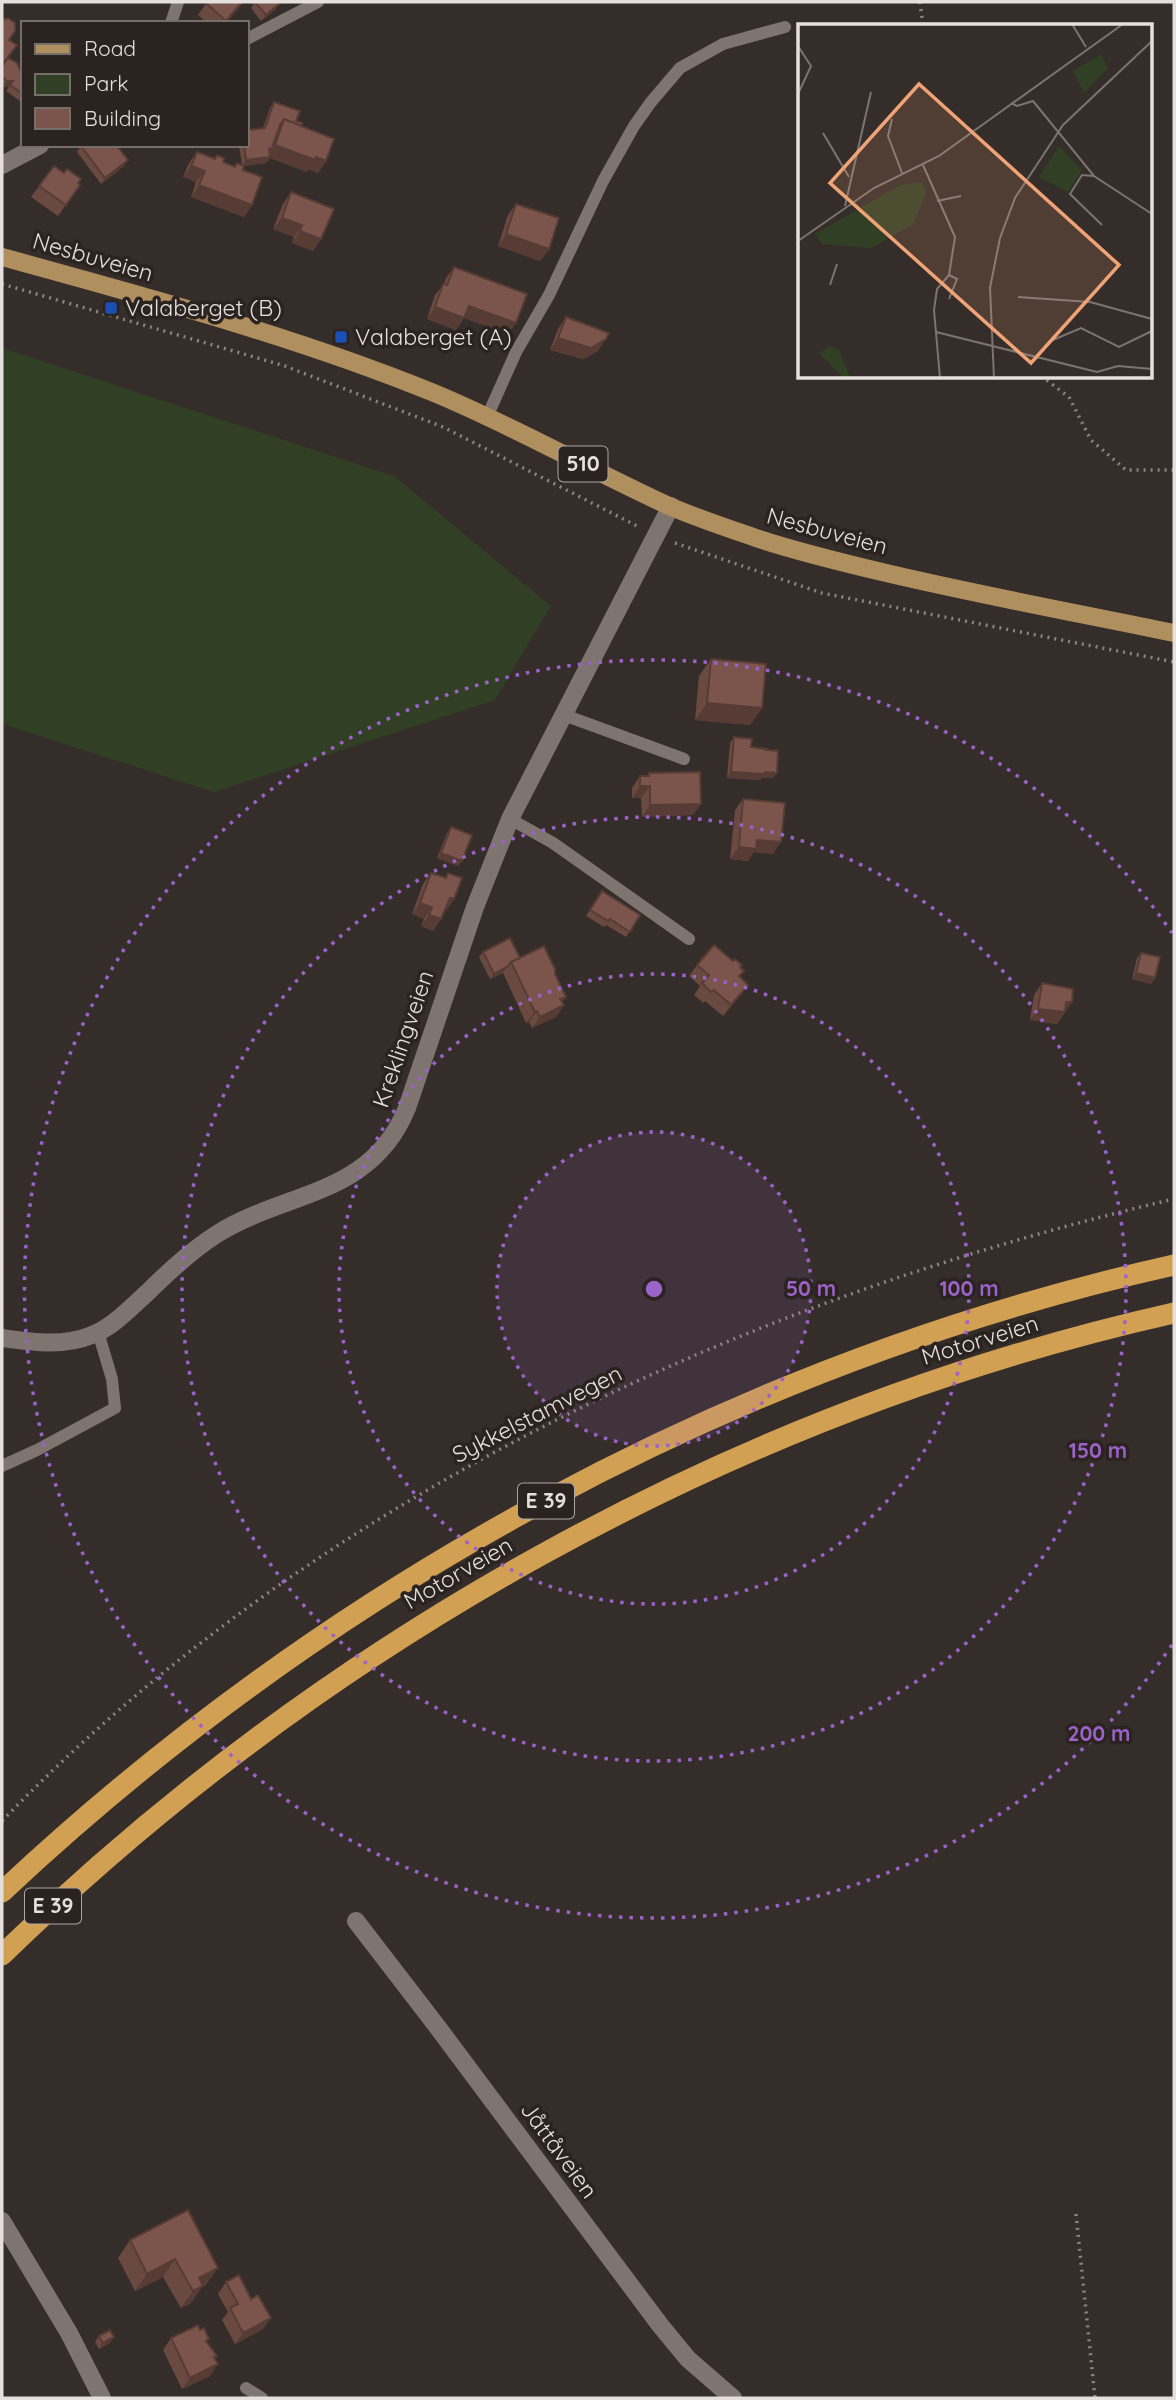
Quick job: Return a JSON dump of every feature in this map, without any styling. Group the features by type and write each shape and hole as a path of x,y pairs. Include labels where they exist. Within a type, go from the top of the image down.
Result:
{"highway":[{"name":"Motorveien","path":"2,1892 132,1778 263,1677 378,1599 509,1521 576,1485 713,1419 854,1361 998,1312 1174,1265"},
{"name":"Motorveien","path":"2,1955 106,1858 278,1721 404,1635 540,1555 731,1461 874,1403 1019,1354 1174,1313"}],"main road":[{"name":"Nesbuveien","path":"2,257 309,346 436,394 671,506 761,540 955,589 1174,633"}],"street":[{"path":"2,165 36,147"},
{"name":"Kreklingveien","path":"2,1338 54,1342 78,1339 98,1332 125,1313 216,1235 236,1224 335,1185 362,1166 395,1132 407,1108 475,907 510,819 671,506"},
{"name":"Jåttåveien","path":"356,1921 660,2325 688,2359 733,2398"},
{"path":"2,2221 69,2333 102,2398"}],"lane":[{"path":"172,21 178,2"},
{"path":"248,38 318,2"},
{"path":"487,418 516,352 549,295 603,181 651,102 680,68 723,44 785,27"},
{"path":"564,715 684,759"},
{"path":"510,819 553,843 689,939"},
{"path":"2,1466 115,1408 112,1379 98,1332"},
{"path":"246,2388 262,2398"}],"path":[{"path":"920,2 923,24"},
{"path":"1044,378 1069,397 1090,440 1126,470 1174,470"},
{"name":"Sykkelstamvegen","path":"2,1821 114,1714 215,1632 300,1571 365,1529 508,1446 664,1369 840,1297 1005,1242 1174,1199"},
{"path":"1076,2214 1095,2398"}],"green space":[{"path":"2,348 394,476 551,606 495,700 214,792 2,724"}],"building":[{"path":"207,2 242,2 226,21"},
{"path":"255,2 279,2 280,3 266,15"},
{"path":"8,18 15,23 15,31 9,40 17,45 2,65 2,20"},
{"path":"8,58 17,63 21,72 21,93 10,85 13,81 2,77 2,66"},
{"path":"274,102 300,111 296,121 302,123 301,126 284,119 280,125 271,150 269,149 270,157 246,160 244,147 248,147 248,130 265,128"},
{"path":"284,119 334,139 326,161 316,157 315,160 275,145"},
{"path":"82,147 118,147 128,160 105,178"},
{"path":"197,152 215,159 217,155 224,158 223,162 235,167 237,163 244,166 243,170 262,177 252,205 199,185 205,171 191,166"},
{"path":"54,166 64,173 67,169 81,179 78,183 80,185 66,205 39,186"},
{"path":"291,192 334,209 321,239 300,231 302,225 282,218"},
{"path":"516,204 559,218 549,249 506,234"},
{"path":"454,267 527,294 516,323 469,306 464,318 435,307 443,284 447,285"},
{"path":"566,317 609,333 606,339 591,348 558,338"},
{"path":"711,659 766,664 762,708 707,703"},
{"path":"734,737 752,739 751,747 778,751 777,773 731,772"},
{"path":"700,772 701,804 650,805 650,786 640,786 640,776 649,776 649,773"},
{"path":"743,799 785,803 781,842 757,840 756,849 739,847"},
{"path":"451,827 472,835 462,861 441,853"},
{"path":"431,873 446,878 448,873 462,878 454,899 450,898 441,919 429,915 432,907 420,903"},
{"path":"602,891 640,915 630,932 590,910"},
{"path":"510,938 520,958 494,974 483,952"},
{"path":"714,945 742,965 740,967 744,971 739,976 748,985 731,1005 702,983 709,975 697,965"},
{"path":"544,946 566,997 560,999 564,1005 540,1017 511,962"},
{"path":"1141,953 1160,957 1155,978 1136,973"},
{"path":"1042,983 1073,989 1072,1002 1066,1002 1065,1012 1038,1009"},
{"path":"188,2210 218,2268 199,2278 203,2286 193,2291 175,2259 147,2274 130,2240"},
{"path":"239,2275 251,2299 258,2295 271,2318 243,2333 230,2308 238,2304 226,2282"},
{"path":"198,2325 200,2330 204,2328 209,2339 206,2341 217,2356 214,2357 218,2364 190,2378 171,2338"},
{"path":"110,2330 114,2337 103,2343 99,2336"}],"place":[{"name":"Valaberget (B)","path":"111,308"},
{"name":"Valaberget (A)","path":"341,337"}]}
